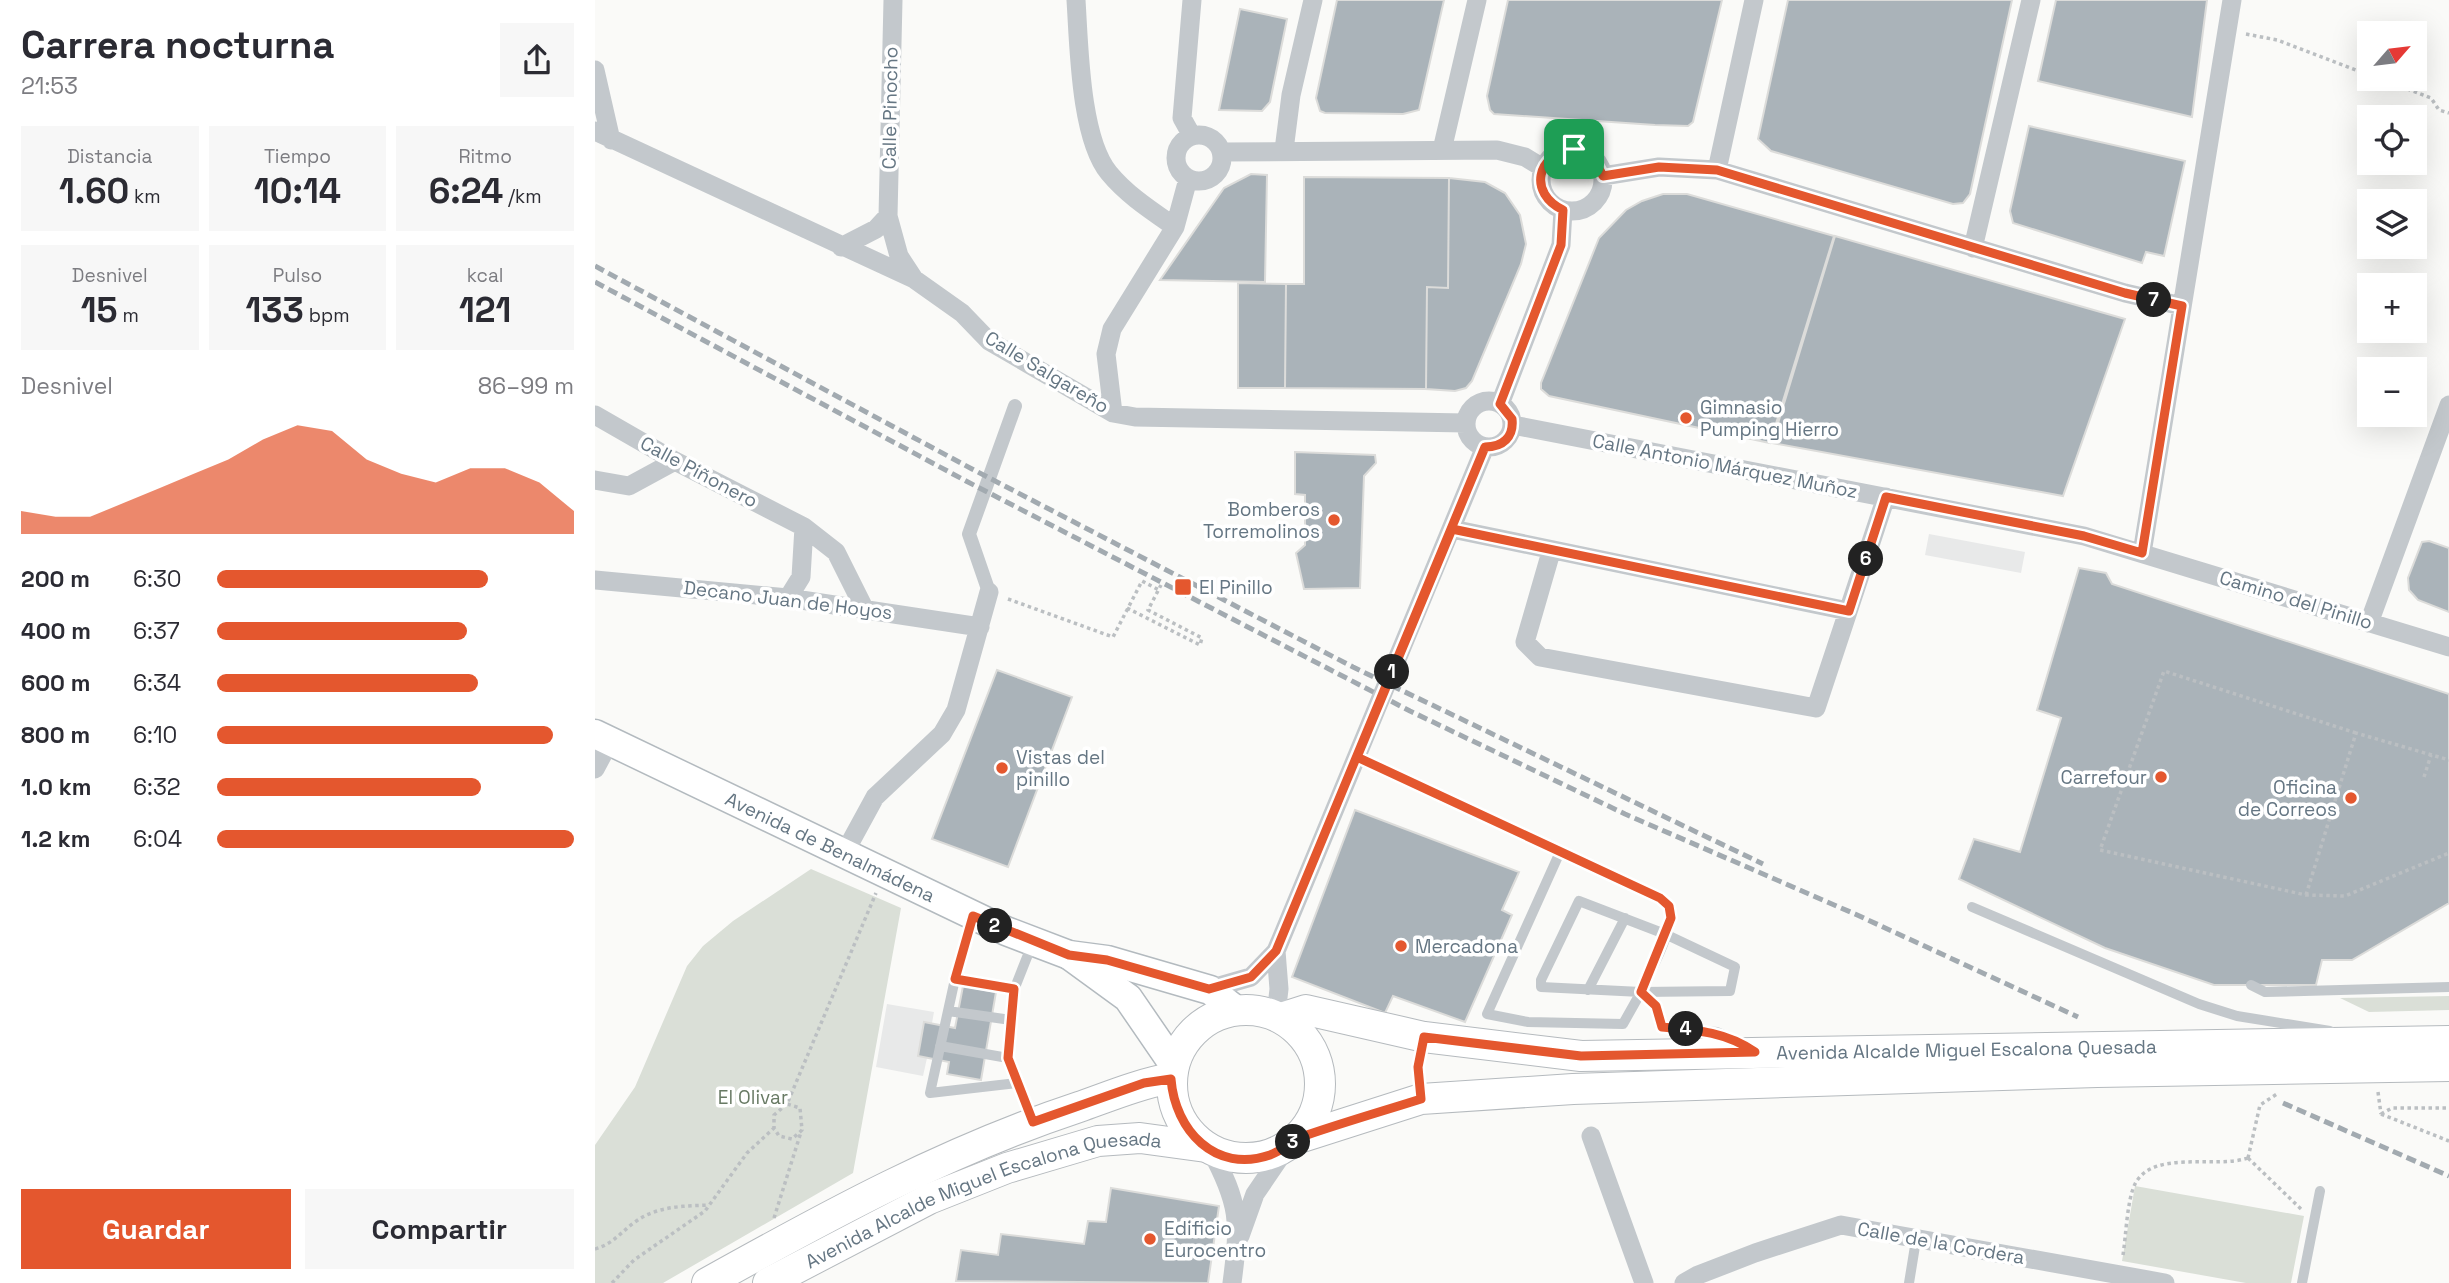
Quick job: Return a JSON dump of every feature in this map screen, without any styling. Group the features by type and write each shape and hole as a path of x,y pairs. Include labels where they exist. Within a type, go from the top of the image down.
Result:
{"main road":[{"name":"Avenida de Benalmádena","path":"603,738 845,852 973,916 1033,942 1069,955 1107,960 1209,989 1240,1010"},
{"name":"Avenida de Benalmádena","path":"1069,955 1128,998 1173,1072"},
{"path":"1240,1010 1278,1016 1306,1041 1313,1051 1320,1073 1320,1097 1313,1119 1293,1142 1268,1156 1248,1159 1229,1157 1208,1148 1191,1134 1179,1118 1173,1099 1173,1072 1182,1045 1196,1028 1215,1016 1240,1010"},
{"name":"Avenida Alcalde Miguel Escalona Quesada","path":"1278,1016 1306,1010 1424,1037 1581,1056 2449,1041"},
{"name":"Avenida Alcalde Miguel Escalona Quesada","path":"1293,1142 1421,1099 1573,1089 2097,1072 2449,1066"},
{"name":"Avenida Alcalde Miguel Escalona Quesada","path":"707,1283 917,1170 1033,1122 1173,1072"},
{"name":"Avenida Alcalde Miguel Escalona Quesada","path":"768,1283 929,1199 1020,1164 1098,1141 1140,1138 1208,1148"}],"street":[{"name":"Calle Pinocho","path":"893,0 888,216 896,247 913,279"},
{"path":"1076,0 1089,129 1107,171 1131,196 1175,227"},
{"path":"1192,0 1182,118 1192,136"},
{"path":"1284,150 1291,95 1313,0"},
{"path":"1442,150 1477,0"},
{"path":"1717,170 1754,0"},
{"path":"1973,248 2031,0"},
{"path":"2142,553 2232,0"},
{"path":"595,70 603,136"},
{"name":"Calle Salgareño","path":"603,136 913,279 962,313 989,341 1114,413 1135,417 1466,423"},
{"path":"1192,136 1213,140 1222,152 1221,167 1211,179 1203,181 1188,179 1182,174 1176,160 1180,145 1192,136"},
{"path":"1574,149 1593,157 1603,176 1603,186 1593,204 1584,209 1563,210 1554,206 1542,190 1543,168 1555,153 1574,149"},
{"path":"1222,152 1497,150 1525,157 1543,168"},
{"path":"1603,176 1659,167 1717,170 2125,293 2182,306"},
{"path":"1114,413 1105,354 1112,329 1175,227 1188,179"},
{"path":"1500,404 1561,245 1563,210"},
{"path":"841,247 876,229 888,216"},
{"path":"1493,401 1500,404 1509,413 1513,425 1507,440 1485,447 1473,442 1466,423 1468,416 1478,404 1493,401"},
{"path":"2369,623 2449,405"},
{"path":"845,852 875,797 941,734 955,710 989,592 969,534 1015,406"},
{"name":"Calle Piñonero","path":"595,415 675,461 804,527 836,552 864,608"},
{"name":"Calle Antonio Márquez Muñoz","path":"1513,425 2084,536 2142,553"},
{"path":"1240,1010 1251,977 1276,951 1485,447"},
{"path":"595,480 629,486 675,461"},
{"path":"1551,552 1525,642 1539,657 1816,708 1886,497"},
{"path":"788,598 801,577 804,527"},
{"path":"1452,529 1551,552 1849,611"},
{"name":"Camino del Pinillo","path":"2142,553 2449,647"},
{"name":"Decano Juan de Hoyos","path":"595,580 788,598 980,626"},
{"path":"595,769 603,738"},
{"path":"1276,951 1278,1016"},
{"path":"1209,989 1251,977"},
{"path":"1591,1136 1644,1283"},
{"path":"1231,1283 1237,1243 1255,1194 1293,1142"},
{"path":"1208,1148 1233,1193 1237,1243"},
{"name":"Calle de la Cordera","path":"1684,1283 1744,1257 1841,1225 2129,1279 2165,1283"}],"lane":[{"path":"1357,757 1660,898 1669,906 1671,918 1665,934 1641,992 1623,1024 1528,1022 1487,1014 1560,852"},
{"path":"1579,901 1625,918 1735,967 1730,991 1641,992 1541,987 1541,980 1579,901"},
{"path":"1972,907 2199,1004 2237,1016 2310,1026 2367,1042"},
{"path":"973,916 955,979 930,1093 1017,1083"},
{"path":"1587,990 1625,918"},
{"path":"1033,942 1014,989 1008,1058 1033,1122"},
{"path":"955,979 1014,989"},
{"path":"2251,985 2265,992 2449,987"},
{"path":"1641,992 1656,1006 1662,1027 1717,1032 1738,1040 1755,1052"},
{"path":"948,1011 1011,1020"},
{"path":"940,1046 1008,1058"},
{"path":"2302,1283 2320,1191"},
{"path":"1909,1283 1916,1240"}],"path":[{"path":"2227,30 2277,40 2357,70"},
{"path":"2413,91 2431,98 2439,110 2449,113"},
{"path":"989,592 1113,637 1127,608 1142,581 1160,588 1148,610 1202,638 1201,645 1127,608"},
{"path":"2449,760 2164,671 2101,850 2306,895 2345,896 2449,853"},
{"path":"2306,895 2356,733"},
{"path":"2424,777 2431,754"},
{"path":"802,1130 792,1139 779,1136 774,1128 774,1115 787,1104 885,872"},
{"path":"774,1219 802,1130 800,1108 787,1104"},
{"path":"2248,1158 2260,1105"},
{"path":"2449,1108 2392,1108 2381,1114 2449,1140"},
{"path":"612,1283 634,1260 709,1205 747,1153 774,1128"},
{"path":"2248,1158 2304,1211 2304,1216"},
{"path":"2129,1279 2135,1186 2151,1167 2167,1163 2231,1164 2248,1158"},
{"path":"595,1249 622,1236 635,1222 660,1209 709,1205"}],"shaded area":[{"path":"1929,534 2025,552 2021,573 1925,555"},
{"path":"887,1004 934,1012 932,1023 924,1022 918,1056 927,1058 923,1076 876,1067"}],"green space":[{"name":"El Olivar","path":"811,869 901,908 853,1173 663,1283 595,1283 595,1145 635,1087 687,966 703,946 733,921"},
{"path":"2449,996 2449,1010 2369,1012 2340,998"},
{"path":"2135,1186 2304,1216 2291,1283 2246,1283 2122,1261"}],"building":[{"path":"1337,0 1444,0 1419,110 1403,114 1320,111 1316,98"},
{"path":"1508,0 1722,0 1693,122 1688,126 1655,125 1494,114 1490,110 1487,96"},
{"path":"1788,0 2012,0 1970,194 1963,203 1953,204 1771,151 1758,139"},
{"path":"2056,0 2207,0 2192,117 2038,81"},
{"path":"1240,9 1287,19 1270,102 1262,111 1219,110"},
{"path":"2029,126 2185,161 2164,256 2146,252 2142,263 2013,223 2010,211"},
{"path":"1251,174 1267,175 1265,282 1160,280 1224,188"},
{"path":"1304,177 1449,178 1448,288 1427,287 1426,389 1285,388 1286,284 1304,284"},
{"path":"1449,178 1485,182 1505,193 1520,215 1526,244 1521,264 1472,381 1466,388 1455,391 1426,389 1427,287 1448,288"},
{"path":"1663,194 1687,194 1834,236 1770,443 1549,396 1541,389 1541,383 1599,238 1626,210"},
{"path":"1835,236 2125,319 2063,496 1772,443"},
{"path":"1238,283 1286,284 1285,388 1238,388"},
{"name":"Bomberos Torremolinos","path":"1295,452 1375,455 1376,463 1364,476 1360,588 1304,589 1296,553 1305,545 1305,495 1295,494"},
{"path":"2429,541 2449,548 2449,612 2418,600 2409,590 2408,578 2422,542"},
{"path":"2079,568 2106,573 2112,584 2449,694 2449,903 2352,960 2322,960 2316,985 2214,985 2105,948 1959,879 1974,839 2020,852 2061,718 2037,710"},
{"name":"Vistas del pinillo","path":"997,670 1072,697 1008,867 932,839"},
{"name":"Mercadona","path":"1355,810 1519,872 1502,910 1512,915 1465,1022 1393,996 1385,1013 1292,977"},
{"path":"963,986 996,992 981,1080 947,1074 949,1062 918,1056 924,1022 955,1028"},
{"name":"Edificio Eurocentro","path":"1111,1188 1219,1206 1208,1283 956,1281 961,1250 998,1255 1001,1234 1084,1244 1088,1221 1106,1222"}],"railway":[{"path":"595,266 972,469 1353,667 1763,864"},
{"path":"595,282 966,481 1410,711 1625,814 1855,914 2078,1017"},
{"path":"2283,1103 2449,1176"}],"place":[{"name":"Gimnasio Pumping Hierro","path":"1686,418"},
{"name":"Bomberos Torremolinos","path":"1334,520"},
{"name":"El Pinillo","path":"1183,587"},
{"name":"Vistas del pinillo","path":"1002,768"},
{"name":"Carrefour","path":"2161,777"},
{"name":"Oficina de Correos","path":"2351,798"},
{"name":"Mercadona","path":"1401,946"},
{"name":"Edificio Eurocentro","path":"1150,1239"}],"route":[{"path":"1574,149 1593,157 1603,176 1659,167 1717,170 2125,293 2182,306 2142,553 2084,536 1886,497 1849,611 1551,552 1452,529 1357,757 1660,898 1669,906 1670,924 1641,992 1656,1006 1662,1027 1717,1032 1738,1040 1755,1052 1581,1056 1424,1037 1418,1067 1421,1099 1299,1138 1268,1156 1248,1159 1229,1157 1210,1149 1191,1134 1179,1118 1171,1079 1144,1083 1033,1122 1008,1058 1014,989 955,979 973,916 1069,955 1107,960 1209,989 1251,977 1276,951 1485,447 1501,444 1511,433 1512,419 1506,408 1500,404 1561,245 1563,210 1554,206 1542,190 1543,168 1555,153 1574,149"}]}
